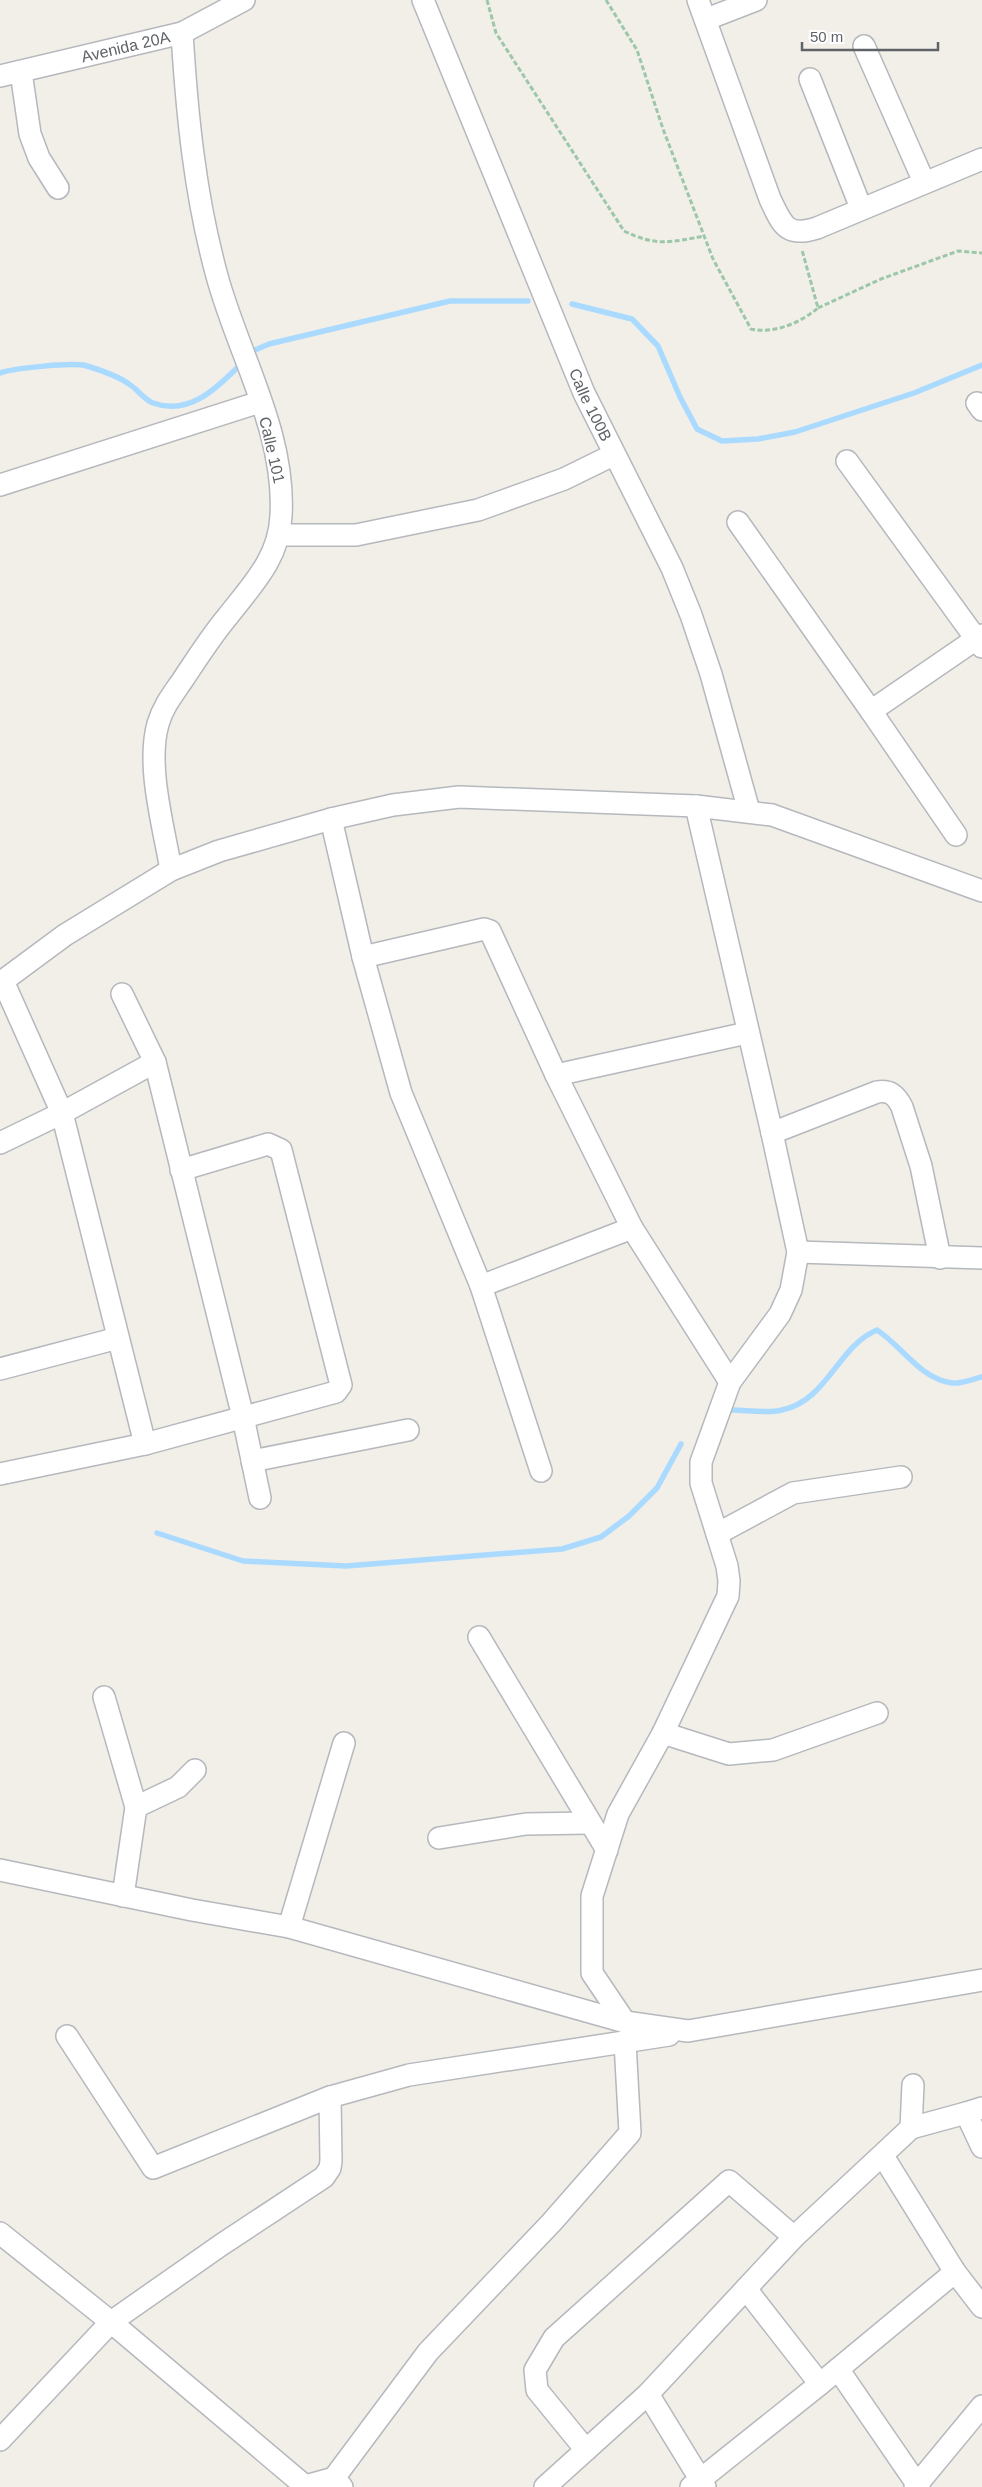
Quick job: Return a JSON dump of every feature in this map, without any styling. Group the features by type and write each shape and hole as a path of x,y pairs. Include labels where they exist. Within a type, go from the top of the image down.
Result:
{"street":[{"name":"Avenida 20A","path":"0,76 182,33 244,0"},
{"name":"Calle 100B","path":"423,0 584,393 613,455 672,568 692,615 711,674 749,811"},
{"path":"756,0 702,9 770,199 782,224 798,232 817,228 982,159"},
{"name":"Calle 101","path":"171,870 156,777 154,750 158,725 170,697 226,617 262,574 272,556 279,535 281,484 276,451 217,278 205,229 191,148 182,33"},
{"path":"864,46 924,182"},
{"path":"21,72 30,134 39,158 58,188"},
{"path":"810,79 861,208"},
{"path":"0,485 260,402"},
{"path":"279,535 356,535 478,510 564,479 613,455"},
{"path":"847,461 980,640 871,711"},
{"path":"738,522 956,835"},
{"path":"145,1444 62,1113 2,982 65,935 171,870 219,851 331,819 393,805 459,797 696,806 772,815 982,891"},
{"path":"0,2233 111,2322 305,2486 338,2482 428,2352 552,2222 630,2133 625,2032 592,1973 592,1896 618,1814 663,1733 728,1596 727,1566 701,1483 701,1462 730,1382 780,1314 791,1290 798,1252 696,806"},
{"path":"331,819 363,957 401,1093 481,1286 541,1470"},
{"path":"363,957 484,929 490,931 556,1075 632,1228 730,1382"},
{"path":"122,994 155,1062 243,1417 260,1498"},
{"path":"556,1075 747,1033"},
{"path":"0,1143 62,1113 155,1062"},
{"path":"772,1134 877,1092 885,1090 892,1093 898,1098 902,1107 921,1166 940,1258"},
{"path":"0,1474 145,1444 336,1392 342,1385 281,1150 268,1144 181,1170"},
{"path":"481,1286 632,1228"},
{"path":"798,1252 982,1258"},
{"path":"0,1369 118,1338"},
{"path":"252,1461 408,1430"},
{"path":"717,1534 793,1494 901,1477"},
{"path":"479,1637 606,1850"},
{"path":"104,1697 136,1807 123,1896"},
{"path":"663,1733 729,1754 773,1750 877,1714"},
{"path":"289,1927 344,1743"},
{"path":"136,1807 178,1787 195,1770"},
{"path":"439,1838 526,1824 590,1823"},
{"path":"0,1870 123,1896 289,1927 625,2032"},
{"path":"67,2036 153,2168 330,2097 409,2075 625,2032 688,2031 982,1980"},
{"path":"912,2128 913,2085"},
{"path":"0,2440 111,2322 221,2245 324,2177 330,2168 331,2162 330,2097"},
{"path":"544,2487 648,2394 794,2237 912,2128 974,2111 982,2147"},
{"path":"883,2156 955,2272 982,2307"},
{"path":"586,2450 537,2390 535,2370 554,2338 729,2181 794,2237"},
{"path":"648,2394 698,2484 955,2272"},
{"path":"746,2289 820,2384"},
{"path":"838,2369 917,2486 982,2406"}],"path":[{"path":"487,0 496,32 578,164 624,231 640,239 659,244 705,236"},
{"path":"606,0 637,50 663,129 713,258 751,329 762,331 778,328 807,318 818,308 881,279 958,251 982,253"},
{"path":"798,232 818,308"}],"waterway":[{"path":"255,350 269,344 450,301 528,301"},
{"path":"572,304 632,319 658,346 680,397 697,429 722,441 758,439 795,432 914,393 982,365"},
{"path":"0,373 44,366 87,366 109,373 125,381 153,403 179,406 190,403 212,391 239,366"},
{"path":"731,1410 770,1412 797,1405 822,1385 852,1348 877,1330 921,1369 940,1380 955,1383 982,1377"},
{"path":"157,1533 243,1561 346,1566 562,1549 601,1537 629,1516 657,1488 681,1444"}]}
